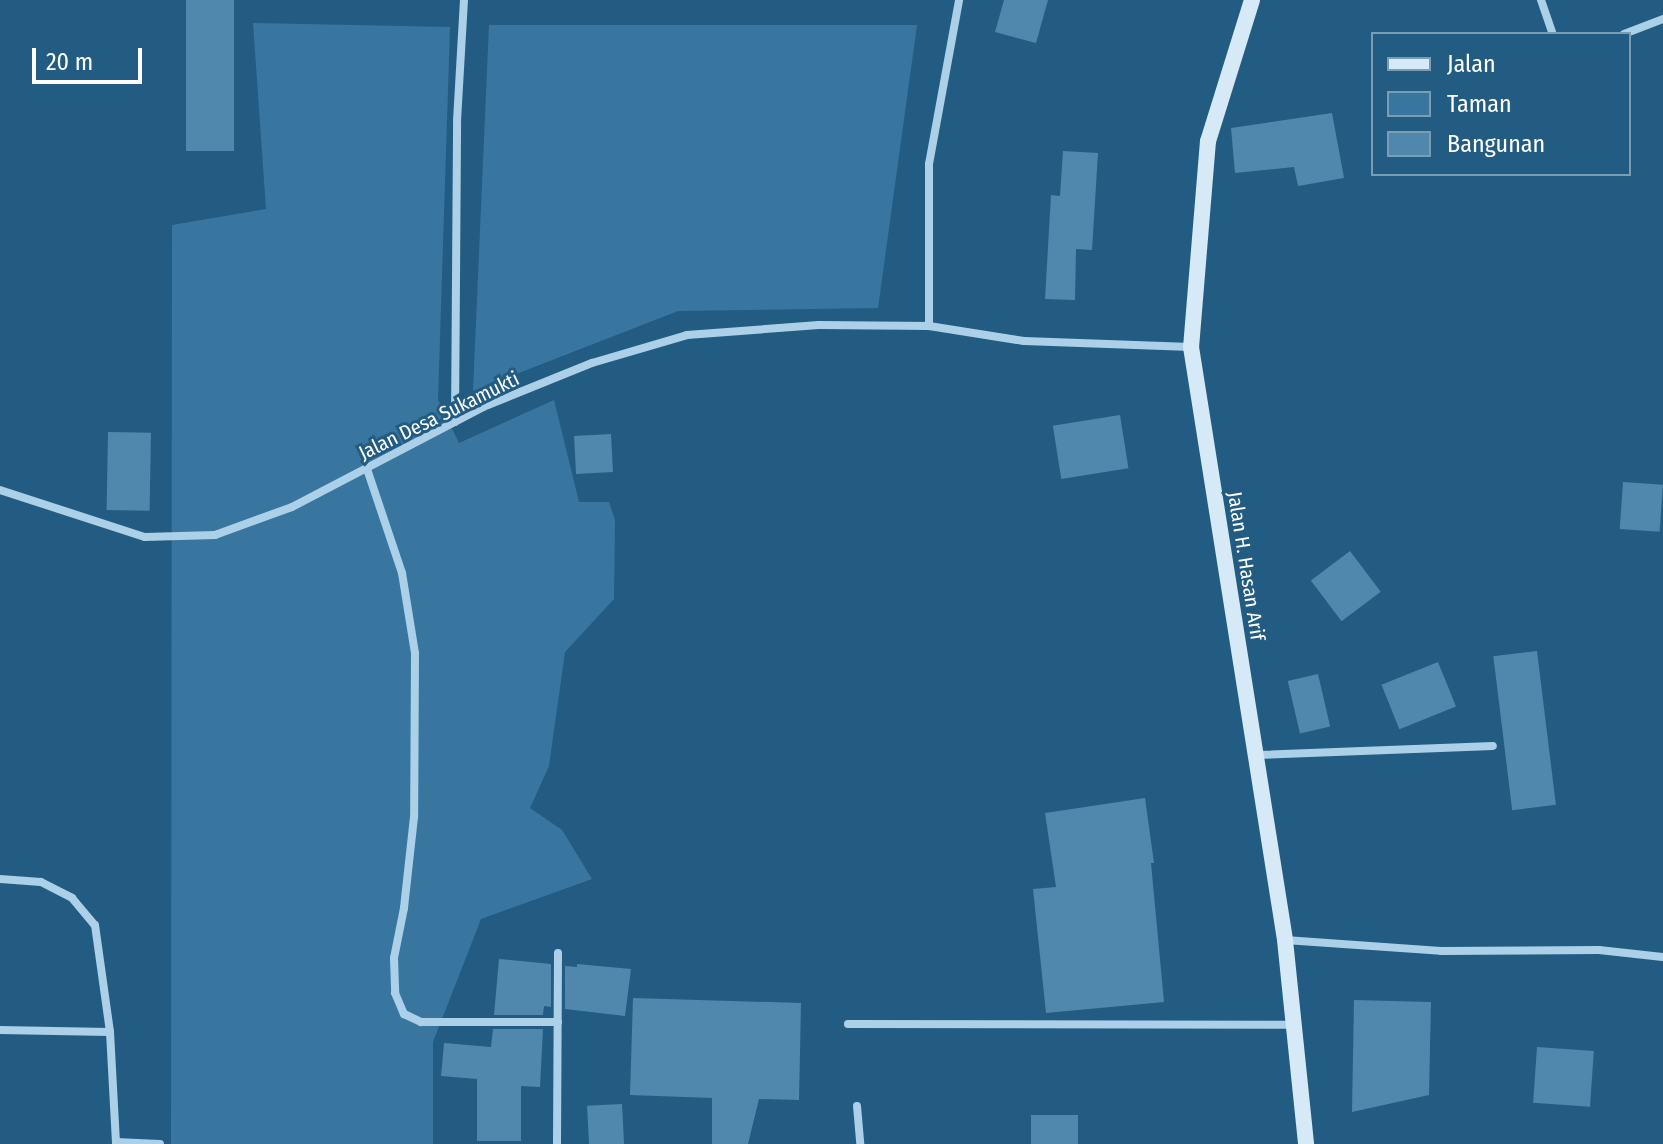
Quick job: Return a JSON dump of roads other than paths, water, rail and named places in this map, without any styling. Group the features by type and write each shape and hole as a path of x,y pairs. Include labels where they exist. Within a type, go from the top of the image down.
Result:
{"main road":[{"name":"Jalan H. Hasan Arif","path":"1252,0 1208,141 1191,347 1285,940 1306,1144"}],"street":[{"path":"455,422 456,135 464,0"},
{"path":"929,326 929,164 959,0"},
{"path":"1541,0 1552,32"},
{"path":"1629,32 1663,19"},
{"name":"Jalan Desa Sukamukti","path":"0,490 145,537 215,535 292,507 483,407 592,363 687,335 819,325 929,326 1024,341 1191,347"},
{"path":"367,469 402,573 415,653 414,817 404,908 394,958 395,993 404,1014 421,1022 558,1022"},
{"path":"1256,755 1493,746"},
{"path":"0,879 41,882 72,898 95,925 110,1032 116,1143 160,1144"},
{"path":"1285,940 1441,951 1599,950 1663,957"},
{"path":"557,1144 558,953"},
{"path":"848,1024 1294,1025"},
{"path":"0,1030 110,1032"},
{"path":"857,1106 860,1144"}]}
